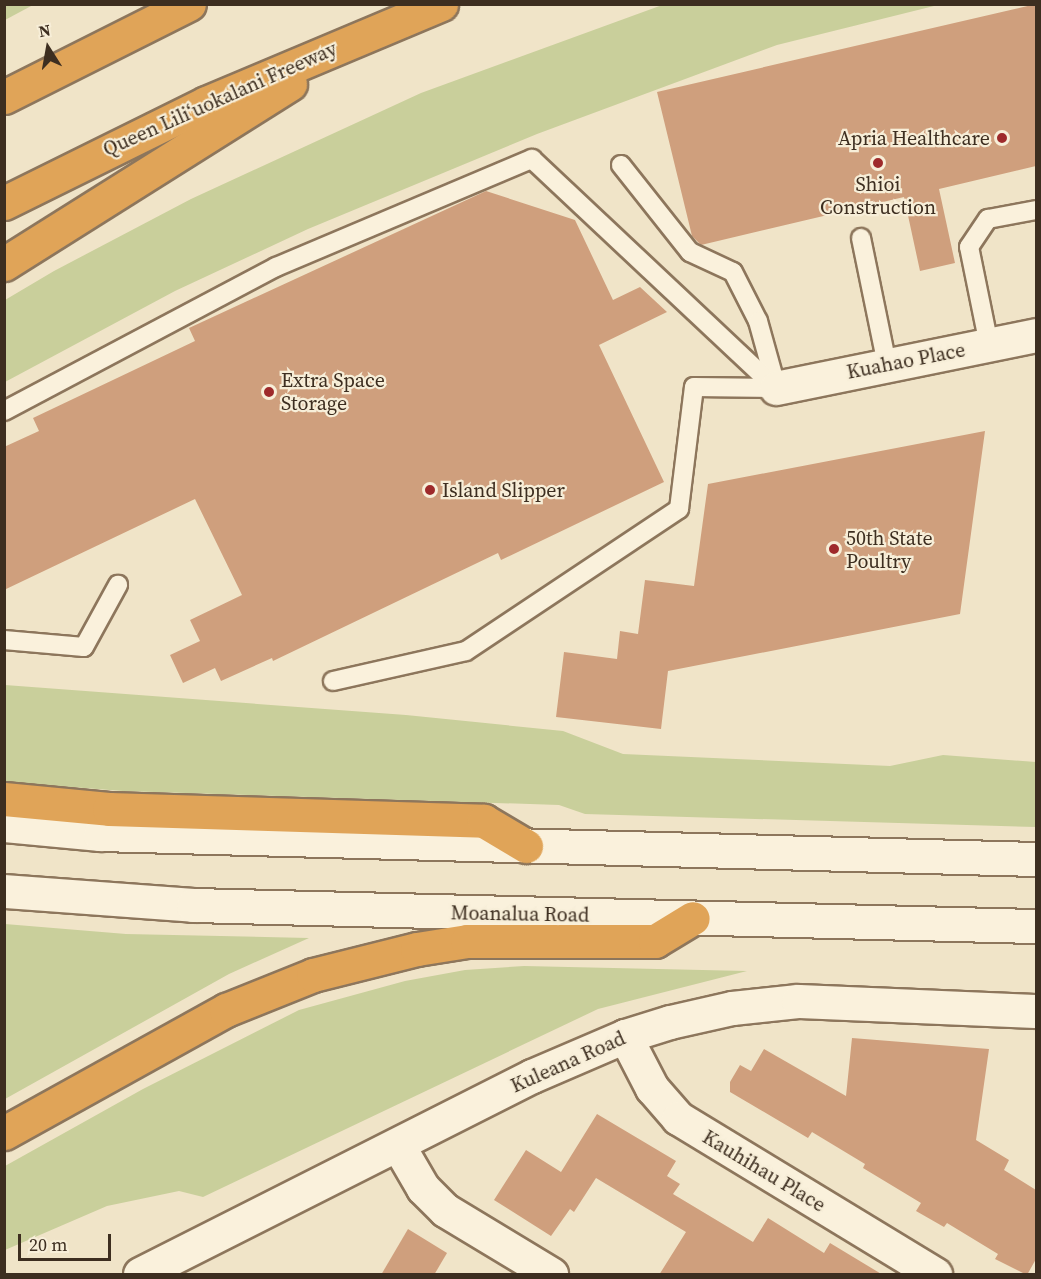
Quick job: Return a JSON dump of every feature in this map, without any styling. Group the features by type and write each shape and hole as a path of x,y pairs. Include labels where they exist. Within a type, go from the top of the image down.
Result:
{"highway":[{"path":"4,97 189,4"},
{"name":"Queen Liliʻuokalani Freeway","path":"4,203 206,103 382,26 441,4"},
{"path":"4,264 382,26"},
{"path":"4,799 109,809 484,821 526,846"},
{"path":"4,1133 226,1010 313,975 417,949 467,941 655,941 693,918"}],"main road":[{"name":"Kuahao Place","path":"776,388 1036,335"},
{"path":"4,825 111,834 1036,859"},
{"name":"Moanalua Road","path":"4,891 194,905 1036,927"},
{"name":"Kuleana Road","path":"140,1275 532,1076 625,1036 732,1008 798,1001 1036,1011"},
{"name":"Kauhihau Place","path":"625,1036 652,1088 678,1118 935,1275"},
{"path":"398,1145 423,1188 445,1210 550,1275"}],"lane":[{"path":"4,411 276,267 532,159 776,388"},
{"path":"621,165 690,252 733,272 758,321 776,388"},
{"path":"989,345 969,247 988,219 1036,210"},
{"path":"861,238 887,365"},
{"path":"333,681 466,651 679,508 694,387 776,388"},
{"path":"4,640 84,647 118,585"}],"green space":[{"path":"5,4 33,4 33,5 5,20"},
{"path":"665,4 938,5 777,45 537,134 308,229 175,291 5,382 5,300 54,271 191,199 421,93"},
{"path":"5,685 406,715 563,731 623,754 890,766 943,755 1036,762 1036,827 585,814 559,805 123,791 5,782"},
{"path":"5,924 126,934 309,938 229,974 5,1099"},
{"path":"524,966 747,971 598,1009 203,1197 179,1191 107,1206 5,1250 5,1166 143,1089 299,1010 405,981 465,970"}],"building":[{"path":"1036,4 1036,166 939,189 955,263 920,271 904,197 701,245 692,236 657,92"},
{"path":"486,191 575,220 613,300 640,287 667,312 599,345 664,482 501,560 498,553 273,661 272,658 221,681 215,668 183,683 170,655 200,641 190,620 242,595 195,499 4,590 4,447 39,431 33,418 195,341 189,328"},
{"name":"50th State Poultry","path":"985,431 960,614 668,671 661,729 556,717 564,652 617,659 620,631 638,634 645,580 694,586 708,484"},
{"path":"852,1038 989,1049 976,1140 1009,1160 1004,1170 1036,1190 1036,1259 1027,1275 995,1259 998,1254 947,1223 944,1227 916,1211 921,1203 863,1168 865,1164 812,1132 808,1138 730,1092 730,1082 740,1065 751,1071 764,1049 846,1096"},
{"path":"597,1114 676,1161 667,1176 680,1184 673,1194 753,1242 768,1218 824,1253 830,1243 883,1275 659,1275 686,1232 596,1178 574,1212 570,1209 551,1236 494,1200 526,1150 561,1172"},
{"path":"408,1229 447,1253 434,1275 381,1275"}],"place":[{"name":"Apria Healthcare","path":"1002,138"},
{"name":"Shioi Construction","path":"878,163"},
{"name":"Extra Space Storage","path":"269,392"},
{"name":"Island Slipper","path":"430,490"},
{"name":"50th State Poultry","path":"834,549"}]}
